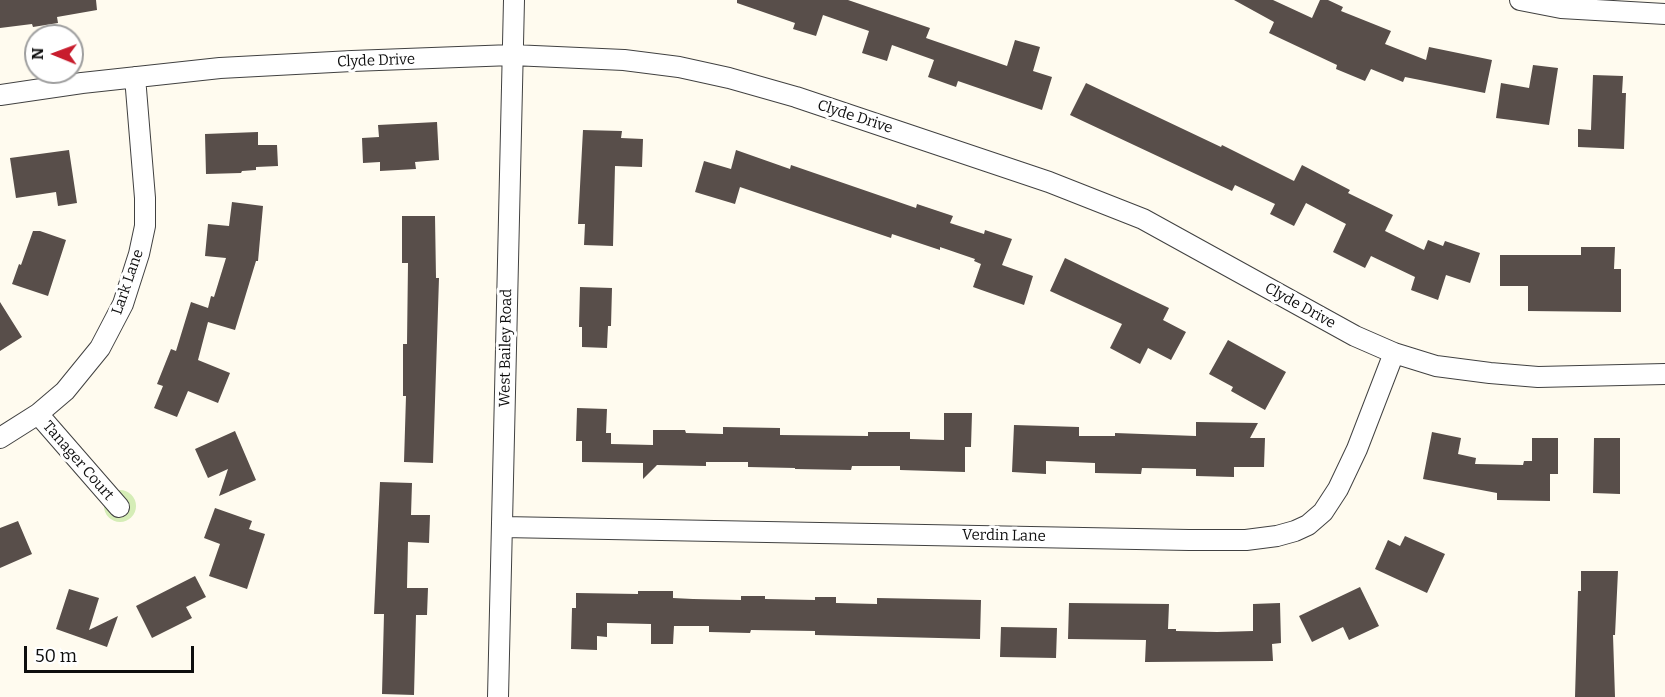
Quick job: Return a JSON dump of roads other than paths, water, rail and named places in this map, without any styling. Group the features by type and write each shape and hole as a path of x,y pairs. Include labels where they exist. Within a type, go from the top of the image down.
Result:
{"street":[{"name":"West Bailey Road","path":"498,697 514,0"},
{"path":"1520,0 1561,8 1665,14"},
{"name":"Clyde Drive","path":"0,95 135,76 220,68 512,55 624,60 680,67 796,97 1049,182 1143,219 1355,336 1394,353 1437,366 1538,377 1665,374"},
{"name":"Lark Lane","path":"0,438 38,414 65,391 100,348 132,281 145,226 145,198 135,76"},
{"name":"Verdin Lane","path":"503,527 1189,540 1246,540 1277,536 1308,525 1323,512 1338,489 1357,449 1394,353"},
{"name":"Tanager Court","path":"38,414 119,507"}]}
